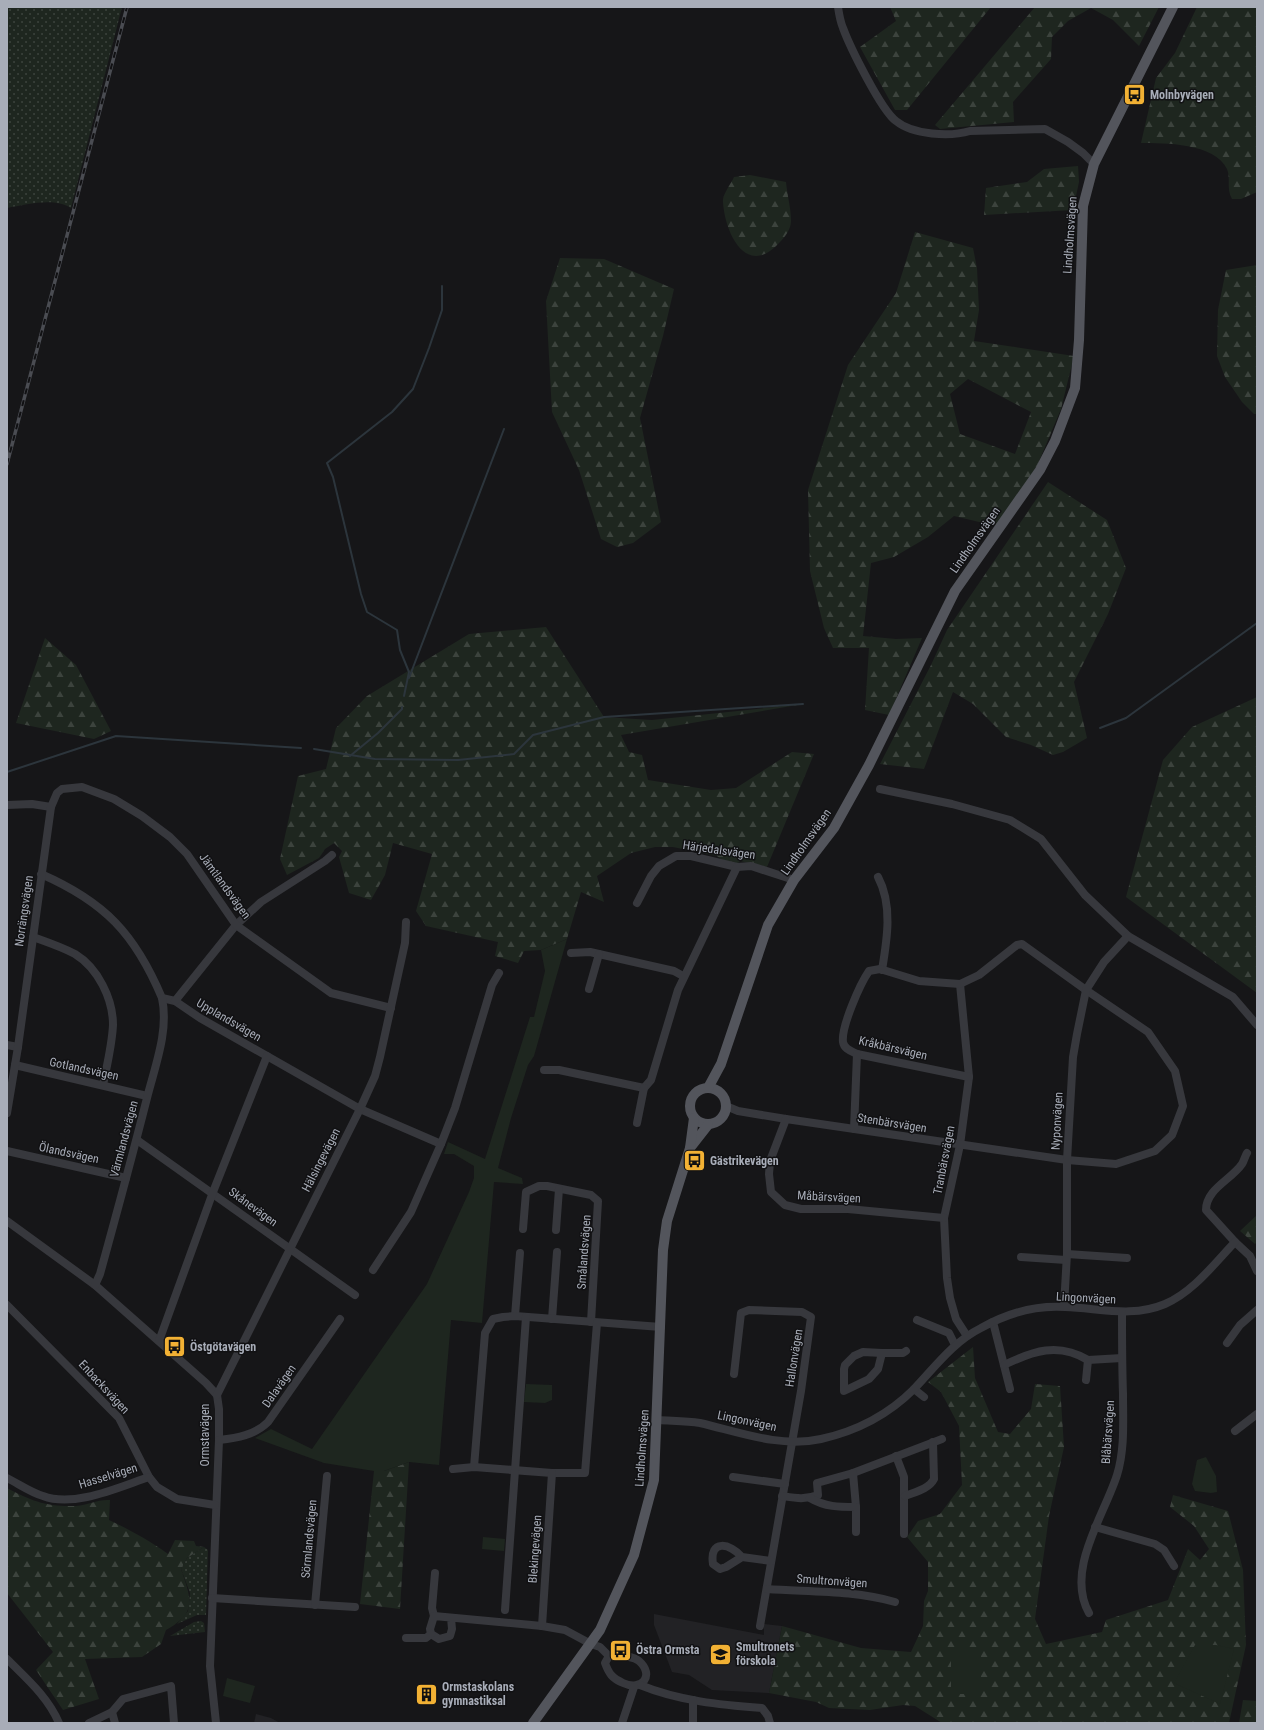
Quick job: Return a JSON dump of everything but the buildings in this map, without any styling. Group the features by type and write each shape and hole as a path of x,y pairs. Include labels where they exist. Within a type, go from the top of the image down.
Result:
{"main road":[{"name":"Lindholmsvägen","path":"533,1723 600,1630 634,1555 643,1524 654,1480 658,1420 663,1250 667,1221 690,1148 694,1118 689,1106 692,1097 699,1091 708,1088 721,1064 768,925 794,880 834,828 869,765 955,591 1040,470 1055,441 1075,388 1079,340 1083,206 1094,164 1173,7"},
{"name":"Lindholmsvägen","path":"690,1148 708,1124 716,1122 725,1110 724,1100 720,1093 721,1064"},
{"path":"708,1088 720,1093"},
{"path":"694,1118 700,1123 708,1124"}],"street":[{"path":"838,7 842,27 851,47 881,103 896,121 915,130 934,133 1045,129 1068,142 1083,153 1094,164"},
{"name":"Jämtlandsvägen","path":"51,807 57,793 62,789 82,787 114,800 142,816 170,837 187,854 236,925 330,993 391,1008"},
{"path":"880,789 952,804 1010,820 1041,839 1085,895 1128,936 1233,997 1257,1025"},
{"path":"7,805 32,804 51,807"},
{"name":"Norrängsvägen","path":"7,1113 18,1047 51,807"},
{"path":"175,1001 236,925 261,902 332,855"},
{"name":"Härjedalsvägen","path":"637,903 651,876 659,866 676,856 691,856 737,867 751,866 794,880"},
{"path":"637,1123 644,1088 651,1080 683,976 737,867"},
{"path":"42,874 78,892 101,908 122,929 151,971 162,998"},
{"path":"878,877 885,889 886,904 887,935 882,970 919,981 960,984"},
{"name":"Hälsingevägen","path":"217,1395 360,1109 375,1076 405,943 406,922"},
{"path":"1086,990 1104,962 1128,936"},
{"path":"33,937 56,945 77,955 90,967 104,988 109,1000 113,1024 112,1038 103,1085"},
{"name":"Stenbärsvägen","path":"725,1110 1067,1160 1116,1164 1154,1152 1172,1135 1183,1106 1175,1071 1148,1032 1022,944 1017,945 979,975 960,984"},
{"path":"571,953 590,952 674,971 683,976"},
{"path":"589,989 599,954"},
{"name":"Kråkbärsvägen","path":"882,970 869,971 863,979 844,1028 843,1043 848,1050 857,1054 969,1077"},
{"path":"373,1270 411,1212 441,1144 454,1108 492,984 499,973"},
{"name":"Tranbärsvägen","path":"960,984 969,1077 960,1145 944,1218 947,1278 950,1298 956,1319 967,1336"},
{"name":"Nyponvägen","path":"1064,1306 1067,1257 1067,1160 1073,1057 1086,990"},
{"name":"Upplandsvägen","path":"162,998 175,1001 200,1018 360,1109 441,1144"},
{"name":"Värmlandsvägen","path":"95,1285 100,1274 148,1096 164,1026 164,1008 162,998"},
{"path":"7,1044 18,1047"},
{"path":"854,1129 857,1054"},
{"path":"159,1341 213,1192 267,1056"},
{"name":"Gotlandsvägen","path":"15,1065 148,1096"},
{"path":"544,1070 559,1070 644,1088"},
{"name":"Måbärsvägen","path":"786,1119 770,1161 769,1174 771,1192 785,1205 801,1209 848,1209 944,1218"},
{"name":"Skånevägen","path":"136,1140 213,1192 355,1296"},
{"name":"Ölandsvägen","path":"7,1151 126,1178"},
{"path":"1247,1153 1242,1165 1213,1192 1206,1202 1206,1210 1250,1256 1257,1271"},
{"name":"Smålandsvägen","path":"523,1229 526,1192 539,1186 590,1195 598,1201 594,1323"},
{"path":"556,1230 559,1189"},
{"name":"Ormstavägen","path":"8,1222 95,1285 206,1383 217,1395 219,1409 219,1440 215,1505 210,1666 216,1723"},
{"name":"Lingonvägen","path":"658,1420 698,1423 769,1440 793,1441 820,1439 850,1431 874,1420 894,1407 914,1389 943,1356 967,1336 993,1322 1024,1311 1064,1306 1122,1312 1145,1310 1165,1304 1173,1300 1196,1282 1235,1242"},
{"path":"552,1319 557,1252"},
{"path":"515,1316 520,1253"},
{"path":"1021,1257 1127,1258"},
{"name":"Enbacksvägen","path":"7,1304 119,1418 148,1477 158,1487 177,1499 215,1505"},
{"name":"Hallonvägen","path":"734,1374 741,1313 748,1310 802,1312 811,1317 793,1441"},
{"path":"1227,1343 1240,1325 1257,1310"},
{"name":"Blåbärsvägen","path":"1089,1613 1083,1602 1081,1588 1082,1570 1087,1550 1117,1475 1121,1457 1123,1424 1122,1312"},
{"path":"474,1467 485,1333 492,1320 515,1316 661,1327"},
{"path":"505,1610 526,1317"},
{"name":"Dalavägen","path":"219,1440 234,1439 263,1428 340,1319"},
{"path":"917,1320 949,1333 955,1346"},
{"path":"993,1322 1010,1389"},
{"path":"453,1469 474,1467 552,1473 585,1472 594,1323"},
{"path":"1004,1365 1025,1355 1050,1350 1077,1353 1088,1360 1122,1358"},
{"path":"882,1353 878,1369 869,1379 844,1391 845,1365 854,1356 863,1352 903,1353 906,1351"},
{"path":"1086,1380 1088,1360"},
{"path":"914,1389 924,1396"},
{"path":"1235,1431 1257,1414"},
{"path":"807,1499 818,1495 817,1483 853,1473 942,1439"},
{"path":"760,1626 793,1441"},
{"path":"905,1496 925,1488 934,1479 933,1442"},
{"path":"896,1456 904,1478 904,1534"},
{"name":"Blekingevägen","path":"542,1626 552,1473"},
{"path":"853,1473 856,1507 856,1532"},
{"name":"Sörmlandsvägen","path":"315,1605 327,1476"},
{"name":"Hasselvägen","path":"7,1478 44,1497 59,1499 78,1498 97,1494 148,1477"},
{"path":"733,1478 785,1484"},
{"path":"782,1496 807,1499 835,1507 856,1507"},
{"path":"1096,1527 1155,1544 1164,1550 1174,1566"},
{"path":"742,1557 771,1561"},
{"path":"431,1634 430,1629 434,1616 432,1608 435,1573"},
{"name":"Smultronvägen","path":"767,1589 878,1597 895,1602"},
{"path":"212,1598 355,1608"},
{"path":"434,1616 542,1626 565,1630 591,1644 600,1647 609,1656 625,1656 638,1660 646,1672 646,1679 637,1686 622,1723"},
{"path":"431,1634 439,1639 450,1636 452,1629 451,1618"},
{"path":"406,1638 426,1638 431,1634"},
{"path":"609,1656 606,1663 609,1675 617,1680 693,1700 726,1706 762,1708 768,1716 770,1723"},
{"path":"7,1659 42,1694 54,1711 59,1723"},
{"path":"89,1723 112,1712 123,1699 171,1686 174,1723"},
{"path":"693,1700 694,1723"},
{"path":"112,1712 115,1723"}],"shaded area":[{"name":"Smultronets förskola","path":"654,1614 764,1635 764,1624 782,1626 769,1693 712,1690 689,1675 672,1672 654,1625"},
{"path":"256,1714 271,1718 280,1723 254,1723"}],"green space":[{"path":"7,7 122,7 71,208 48,202 7,208"},
{"path":"890,7 991,7 907,110 895,110 860,47 896,21"},
{"path":"1035,7 1159,7 1139,46 1113,20 1091,8 1068,21 1052,37 1051,59 1013,102 1014,122 940,129 935,125"},
{"path":"1197,7 1257,7 1257,192 1241,199 1232,199 1229,191 1229,176 1227,169 1221,160 1212,154 1201,149 1188,146 1162,143 1141,143 1156,78 1175,53"},
{"path":"1078,166 1079,182 1073,210 984,215 986,188 1027,182 1044,169"},
{"path":"750,175 786,182 791,216 790,227 784,238 768,252 757,256 748,254 740,248 733,238 728,227 723,202 725,193 734,177"},
{"path":"915,232 973,248 977,268 979,310 974,341 1074,356 1061,409 1037,466 996,526 954,516 928,537 894,557 871,563 863,636 896,639 922,638 889,715 865,710 869,648 833,648 824,628 810,571 808,490 848,365 896,293","holes":["968,379 1031,412 1015,454 960,434 950,394"]},
{"path":"560,258 604,259 674,289 663,336 640,418 661,522 633,543 617,547 601,539 579,470 552,412 546,301"},
{"path":"1257,265 1257,414 1254,414 1242,402 1225,377 1217,356 1218,310 1226,270"},
{"path":"1048,482 1107,520 1126,568 1108,614 1074,682 1087,738 1063,752 1053,755 1031,745 1006,737 973,704 953,692 924,769 880,764 931,665 947,630"},
{"path":"546,627 604,717 652,720 803,704 621,735 629,752 642,755 648,780 711,790 736,788 792,752 814,754 767,867 740,861 729,865 717,856 673,847 655,847 631,853 597,876 604,902 581,892 567,939 541,950 524,951 518,963 495,956 498,942 426,926 416,911 432,854 393,843 385,875 371,900 349,893 339,857 342,851 334,843 325,849 319,858 287,875 280,859 298,776 326,769 336,728 367,696 469,634"},
{"path":"45,638 76,665 111,731 94,739 16,723"},
{"path":"1257,697 1257,993 1126,897 1163,760 1192,727"},
{"path":"567,939 534,1056 528,1065 511,1118 498,1168 522,1178 523,1184 494,1182 482,1323 451,1320 439,1465 409,1462 384,1471 374,1471 324,1463 255,1438 271,1429 312,1449 427,1284 474,1178 474,1166 454,1154 444,1154 448,1142 485,1159 530,1017 534,1017 545,971 541,950"},
{"path":"1257,1215 1257,1242 1255,1244 1240,1231"},
{"path":"973,1347 975,1378 998,1432 1010,1434 1031,1409 1035,1384 1060,1386 1064,1447 1049,1516 1035,1619 1046,1644 1102,1632 1106,1620 1168,1600 1188,1549 1200,1560 1209,1549 1194,1526 1170,1507 1173,1495 1228,1511 1243,1570 1246,1645 1229,1723 942,1723 915,1706 903,1705 870,1710 829,1708 816,1702 769,1693 782,1626 861,1648 911,1652 923,1626 924,1601 928,1591 928,1562 907,1537 918,1521 940,1514 962,1485 959,1426 941,1392 928,1382"},
{"path":"526,1384 552,1385 552,1400 545,1403 524,1402"},
{"path":"1206,1457 1216,1476 1217,1492 1211,1493 1195,1491 1192,1484 1197,1460"},
{"path":"409,1462 400,1609 360,1604 374,1471 384,1471"},
{"path":"7,1488 32,1500 56,1505 76,1506 101,1500 110,1500 109,1520 154,1544 168,1554 175,1540 194,1541 196,1546 204,1547 187,1558 181,1569 189,1597 189,1604 183,1617 166,1630 161,1644 142,1657 85,1659 99,1699 63,1710 36,1670 53,1652 7,1593"},
{"path":"483,1537 505,1539 504,1551 482,1549"},
{"path":"204,1547 208,1550 206,1615 197,1615 177,1624 188,1611 190,1593 181,1569 187,1558"},
{"path":"201,1621 204,1623 205,1632 170,1636 194,1622"},
{"path":"1195,1645 1216,1645 1234,1649 1220,1704 1174,1683"},
{"path":"951,1647 981,1647 981,1694 951,1694"},
{"path":"227,1678 255,1686 250,1703 223,1696"},
{"path":"1243,1700 1257,1701 1257,1723 1239,1723"}],"waterway":[{"path":"404,696 409,672 400,650 397,630 367,612 361,594 333,477 327,463 392,412 413,389 442,310 442,286"},
{"path":"409,678 504,429"},
{"path":"1100,728 1126,718 1257,623"},
{"path":"314,749 375,759 458,760 514,754 533,735 604,717 803,704"},
{"path":"350,756 378,733 402,709 402,707"},
{"path":"7,772 116,736 301,748"}],"railway":[{"path":"7,464 127,7"}],"place":[{"name":"Molnbyvägen","path":"1135,95"},
{"name":"Gästrikevägen","path":"694,1161"},
{"name":"Östgötavägen","path":"174,1347"},
{"name":"Östra Ormsta","path":"620,1650"},
{"name":"Smultronets förskola","path":"721,1654"},
{"name":"Ormstaskolans gymnastiksal","path":"426,1694"}]}
